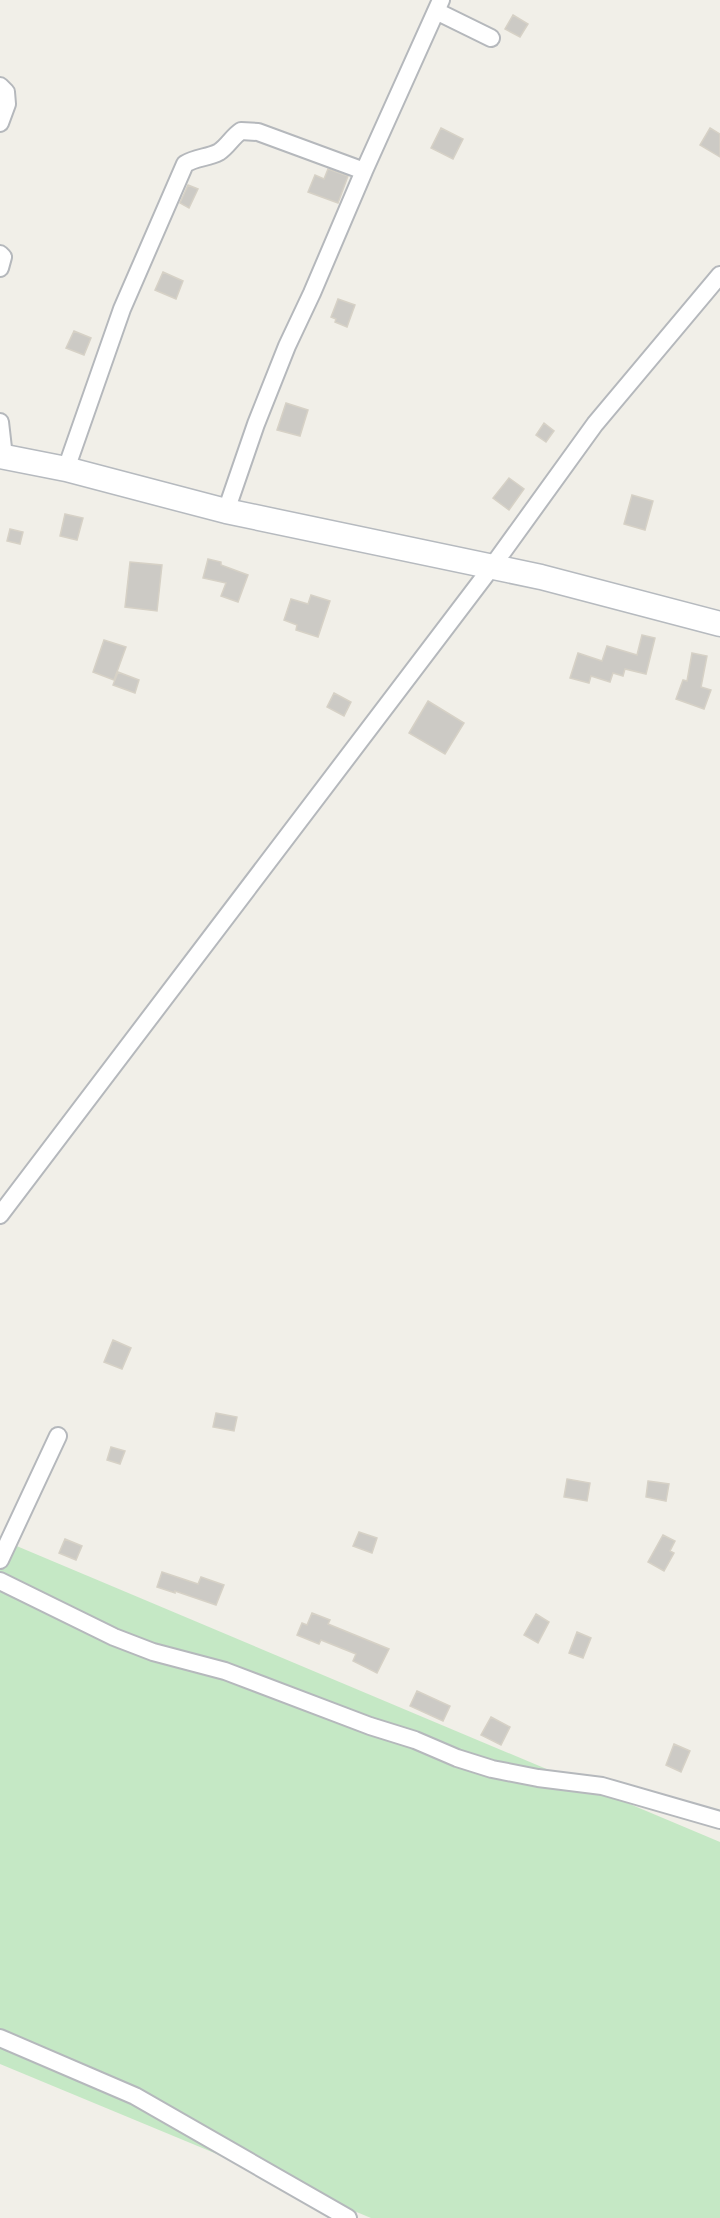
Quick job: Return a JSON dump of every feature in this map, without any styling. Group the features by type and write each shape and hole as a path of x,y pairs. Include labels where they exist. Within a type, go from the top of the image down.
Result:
{"street":[{"path":"226,511 256,424 287,346 438,5 491,38"},
{"path":"0,86 6,92 7,104 0,123"},
{"path":"66,469 122,309 185,164 197,157 222,150 241,131 248,131 258,132 364,171"},
{"path":"0,254 3,257 0,268"},
{"path":"0,1215 491,568 595,424 720,275"},
{"path":"0,422 2,457 66,469 226,511 541,577 720,624"},
{"path":"0,1560 58,1436"},
{"path":"0,1581 114,1637 153,1652 225,1671 370,1726 415,1740 457,1758 492,1769 538,1779 602,1786 720,1820"},
{"path":"0,2038 135,2096 348,2218"}],"green space":[{"path":"0,1539 720,1842 720,2218 371,2218 0,2064"}],"building":[{"path":"513,15 528,24 520,37 505,29"},
{"path":"441,128 463,139 453,159 431,148"},
{"path":"710,128 720,134 720,157 700,145"},
{"path":"328,169 348,176 338,203 308,192 315,175 324,179"},
{"path":"188,185 198,189 189,208 180,203"},
{"path":"163,272 183,281 176,299 155,290"},
{"path":"338,299 355,305 347,327 335,322 336,319 331,317"},
{"path":"74,331 91,338 84,355 66,348"},
{"path":"286,403 308,410 300,436 277,430"},
{"path":"544,423 554,431 546,442 536,435"},
{"path":"509,478 524,489 509,510 493,498"},
{"path":"632,495 653,501 645,530 624,524"},
{"path":"65,514 83,518 77,540 60,536"},
{"path":"10,529 23,532 20,544 7,541"},
{"path":"208,559 221,562 221,565 248,575 238,602 221,596 226,583 203,578"},
{"path":"130,562 162,565 157,611 125,607"},
{"path":"311,595 330,601 318,637 296,630 297,625 284,620 291,599 308,604"},
{"path":"642,635 655,638 646,674 625,669 623,676 613,673 610,682 591,676 589,683 570,678 578,653 602,661 607,646 637,655"},
{"path":"104,640 126,647 114,680 93,672"},
{"path":"692,653 707,656 701,687 711,690 704,709 676,699 683,680 687,681"},
{"path":"118,672 139,680 135,693 113,685"},
{"path":"334,693 351,702 344,716 327,707"},
{"path":"428,701 464,723 445,754 409,733"},
{"path":"113,1340 131,1348 122,1369 104,1362"},
{"path":"216,1413 237,1417 234,1431 213,1427"},
{"path":"111,1447 125,1451 120,1464 107,1460"},
{"path":"567,1479 590,1483 587,1501 564,1497"},
{"path":"648,1481 669,1484 666,1501 646,1497"},
{"path":"359,1532 377,1538 372,1553 353,1546"},
{"path":"663,1535 675,1541 670,1551 674,1553 664,1571 648,1562"},
{"path":"65,1539 82,1546 76,1560 59,1553"},
{"path":"162,1572 198,1584 201,1577 224,1585 216,1605 157,1587"},
{"path":"312,1613 330,1620 328,1624 389,1649 377,1673 353,1661 356,1654 321,1640 319,1644 297,1635 302,1623 307,1625"},
{"path":"536,1614 549,1622 538,1643 524,1635"},
{"path":"577,1632 591,1638 583,1658 569,1653"},
{"path":"417,1691 450,1706 443,1721 410,1706"},
{"path":"491,1717 510,1727 501,1745 481,1735"},
{"path":"674,1744 690,1751 681,1772 666,1765"}]}
